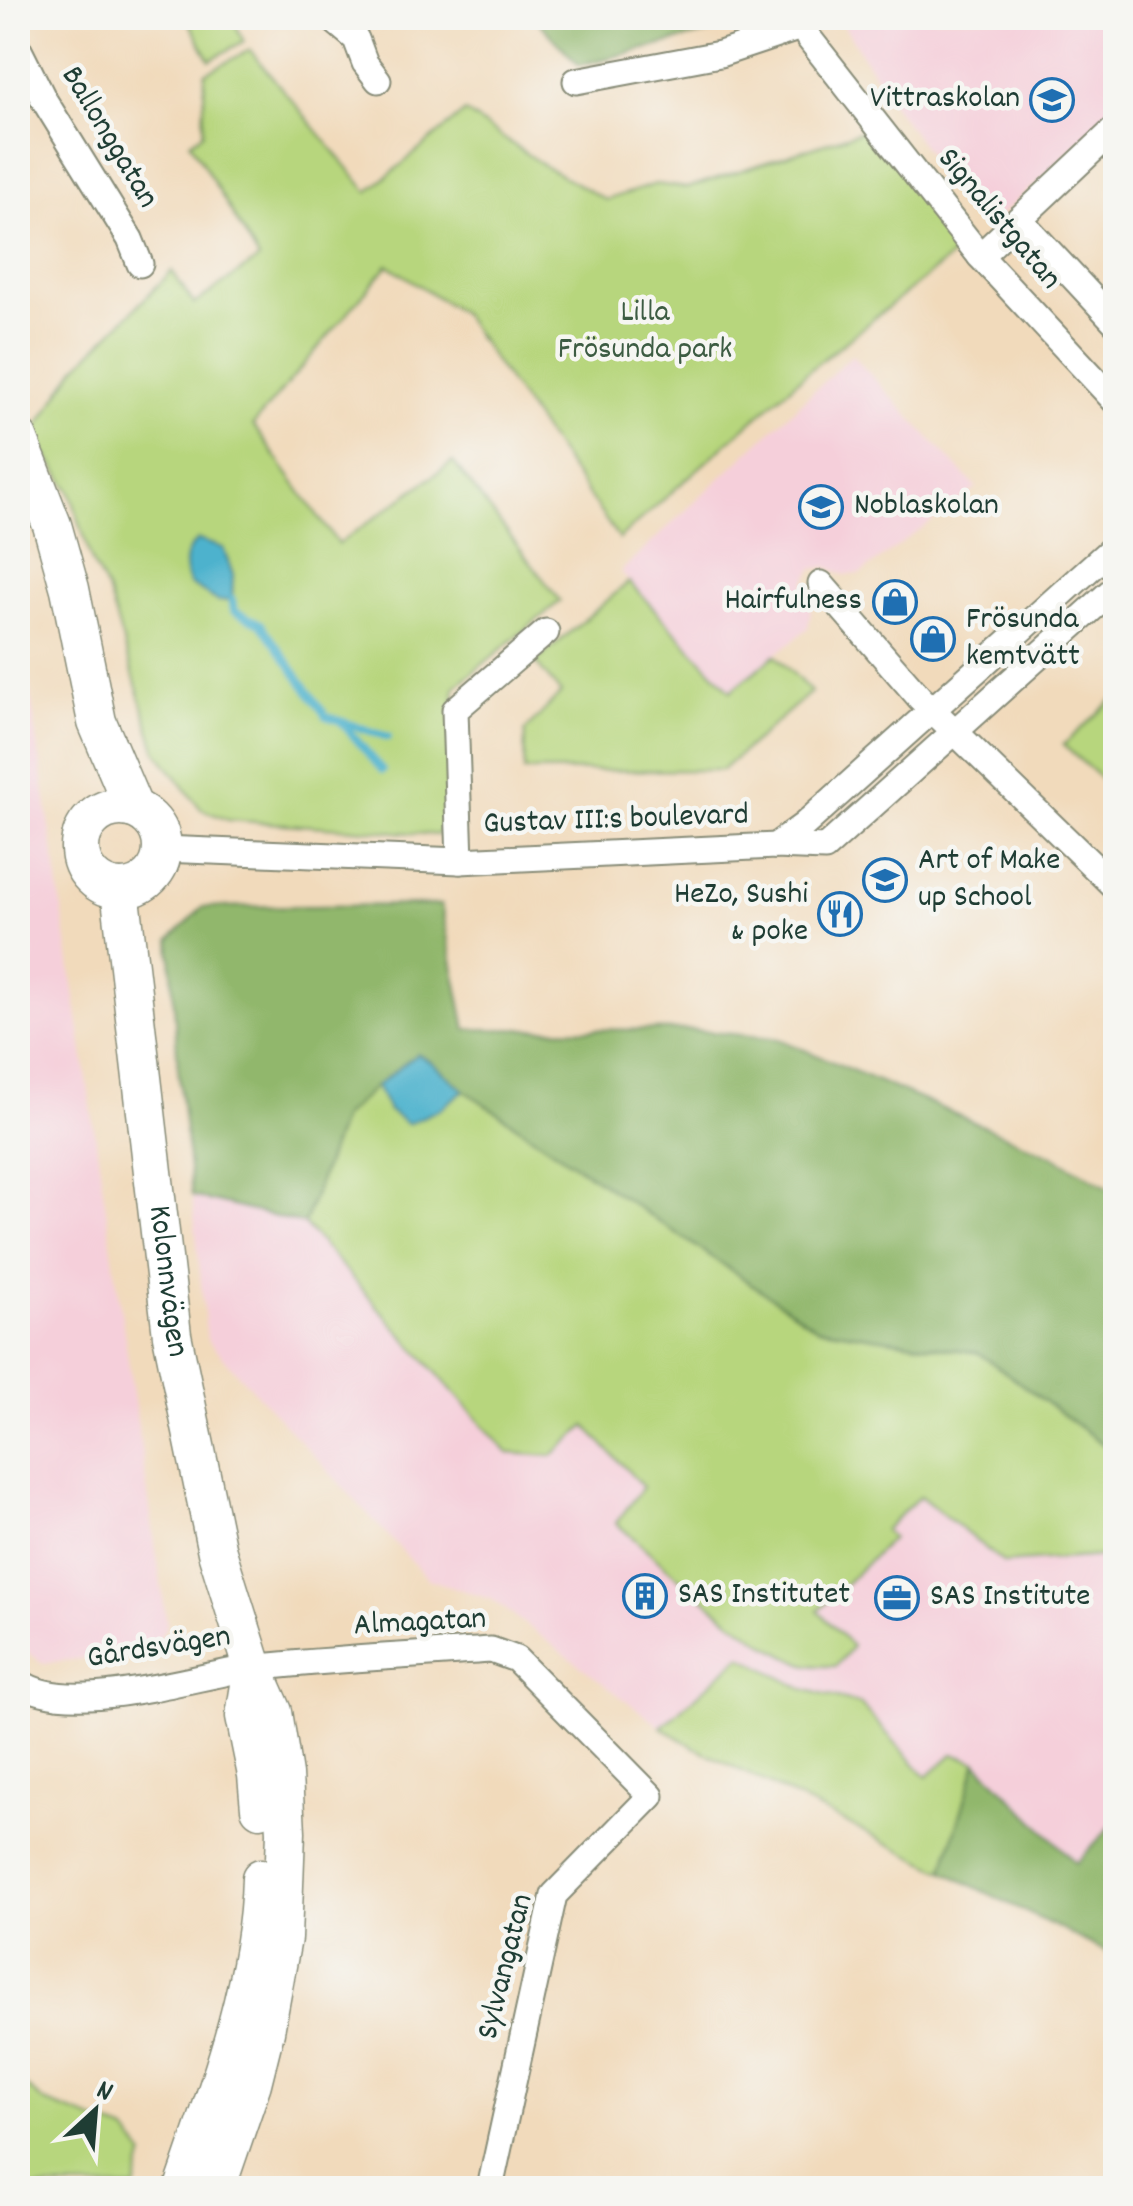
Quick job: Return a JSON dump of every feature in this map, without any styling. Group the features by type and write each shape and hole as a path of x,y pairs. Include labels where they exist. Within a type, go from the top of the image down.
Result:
{"street":[{"path":"331,18 356,39 365,63 378,80"},
{"name":"Signalistgatan","path":"576,81 720,54 803,22 808,37 980,256 1116,402"},
{"name":"Ballonggatan","path":"18,48 44,100 130,239 140,264"},
{"path":"980,256 1116,128"},
{"name":"Signalistgatan","path":"1019,220 1116,324"},
{"path":"18,438 52,525 70,589 96,722 99,776 95,816 81,840 85,868 106,886 120,889 144,882 160,862 162,849 155,825 134,809 96,722"},
{"name":"Gustav III:s boulevard","path":"775,846 1116,545"},
{"path":"821,584 932,709 1116,888"},
{"name":"Gustav III:s boulevard","path":"162,849 460,861 775,846 825,848 1116,587"},
{"name":"Gustav III:s boulevard","path":"460,861 455,710 546,632"},
{"path":"95,816 107,810 134,809"},
{"name":"Kolonnvägen","path":"120,889 172,1335 217,1552 253,1667 273,1712 283,1775 286,1832 282,1938 252,2083 216,2188"},
{"name":"Almagatan","path":"253,1667 504,1652 530,1673 651,1796"},
{"name":"Kolonnvägen","path":"184,2188 234,2029 260,1906 262,1836 257,1775 245,1716 253,1667"},
{"name":"Gårdsvägen","path":"18,1681 44,1694 79,1695 128,1692 253,1667"},
{"name":"Sylvangatan","path":"490,2188 554,1895 651,1796"}],"shaded area":[{"path":"839,18 1115,18 1115,106 1043,178 984,229 897,111"},
{"name":"Noblaskolan","path":"852,355 977,488 860,574 845,575 827,567 813,569 804,593 811,609 808,628 731,691 620,572"},
{"path":"18,609 167,1625 152,1651 43,1663 18,1646"},
{"path":"192,1196 304,1224 508,1453 586,1425 643,1487 617,1522 691,1586 753,1633 802,1663 852,1646 818,1611 891,1539 884,1531 920,1496 1004,1563 1115,1555 1115,1822 1076,1864 977,1762 928,1777 860,1704 803,1689 741,1656 661,1727 493,1600 428,1579 207,1340"}],"green space":[{"path":"187,18 232,18 244,41 210,60"},
{"path":"535,18 771,18 579,65"},
{"name":"Lilla Frösunda park","path":"250,50 368,192 465,112 543,165 606,200 656,184 687,188 865,130 967,244 807,372 619,539 461,313 388,265 253,425 338,544 453,462 560,601 455,687 445,811 438,835 228,820 201,809 157,752 107,590 92,562 70,491 33,434 75,369 172,271 194,304 259,259 190,142 203,133 205,73"},
{"path":"629,582 731,691 775,655 811,692 722,770 524,771 525,731 561,693 535,662"},
{"path":"1115,698 1115,791 1063,745"},
{"path":"441,905 466,1029 693,1030 779,1039 1051,1155 1115,1191 1115,1453 979,1353 817,1328 464,1090 417,1054 342,1117 304,1224 192,1196 170,940 203,907"},
{"path":"376,1086 388,1110 439,1109 464,1090 817,1328 979,1353 1115,1453 1115,1555 1004,1563 920,1496 884,1530 892,1538 818,1611 852,1646 836,1666 805,1664 757,1639 616,1523 643,1487 586,1426 552,1456 508,1453 304,1224 342,1117"},
{"path":"741,1656 803,1689 860,1704 927,1777 953,1754 977,1762 943,1871 661,1727"},
{"path":"977,1762 1076,1863 1115,1822 1115,1956 943,1871"},
{"path":"18,2080 44,2102 127,2132 144,2155 135,2188 18,2188"}],"water":[{"path":"198,540 223,548 233,575 232,600 218,601 189,584 185,560"},
{"path":"417,1054 464,1090 440,1109 407,1124 388,1110 376,1086"}],"waterway":[{"path":"232,600 234,611 261,624 326,716 388,737"},
{"path":"343,724 382,770"}],"place":[{"name":"Vittraskolan","path":"1052,100"},
{"name":"Noblaskolan","path":"821,507"},
{"name":"Hairfulness","path":"895,602"},
{"name":"Frösunda kemtvätt","path":"933,639"},
{"name":"Art of Make up School","path":"885,880"},
{"name":"HeZo, Sushi & poke","path":"840,914"},
{"name":"SAS Institutet","path":"645,1596"},
{"name":"SAS Institute","path":"897,1598"}]}
